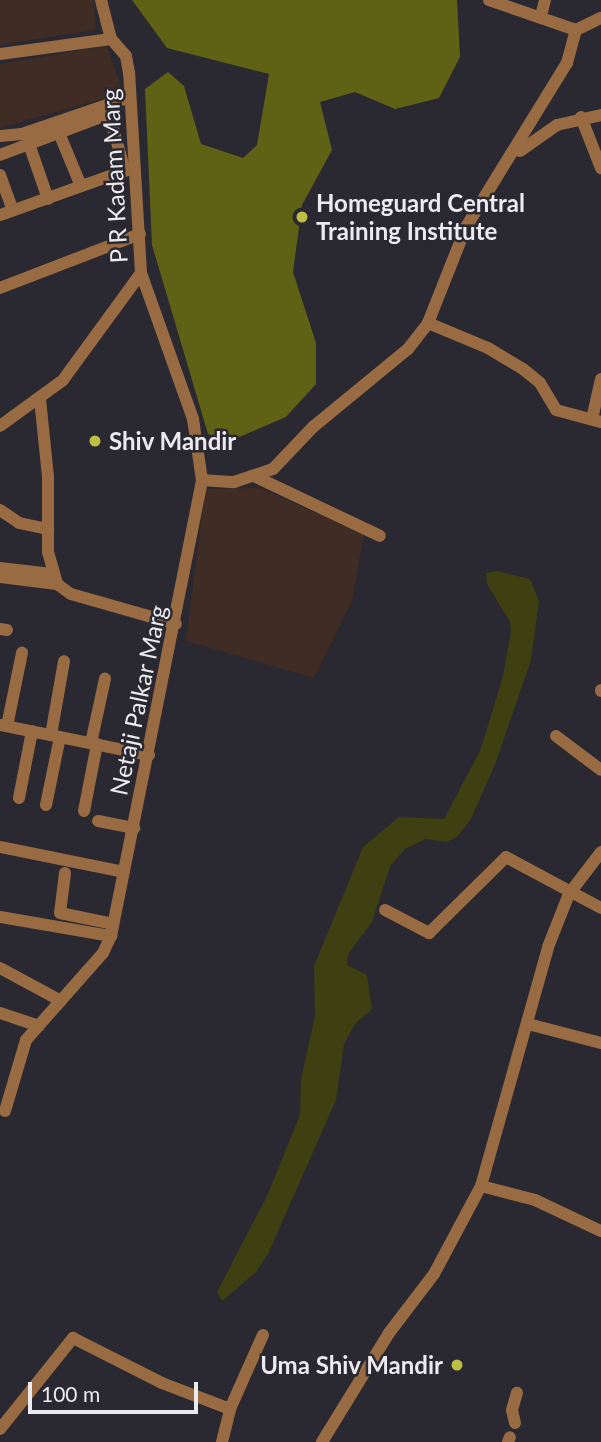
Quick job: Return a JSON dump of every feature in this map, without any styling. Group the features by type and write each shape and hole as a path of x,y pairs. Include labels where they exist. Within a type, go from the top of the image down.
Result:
{"street":[{"name":"P R Kadam Marg","path":"0,426 63,380 141,273 140,234 129,169 131,97 126,56 111,39 101,0"},
{"path":"489,0 576,30 601,18"},
{"path":"541,16 545,0"},
{"path":"202,481 234,482 256,477 272,469 313,427 382,373 428,323 467,228 567,63 576,30"},
{"path":"0,54 111,39"},
{"path":"0,136 22,134 131,97"},
{"path":"513,156 557,125 581,117 601,115"},
{"path":"0,155 108,117 129,169 6,212 0,175"},
{"path":"581,117 601,168"},
{"path":"58,133 81,186"},
{"path":"29,144 48,199"},
{"path":"0,288 140,234"},
{"name":"Netaji Palkar Marg","path":"5,1111 26,1040 103,953 112,930 176,624 202,481 193,419 141,273"},
{"path":"428,323 488,348 523,369 540,383 556,410 596,421 601,379"},
{"path":"40,399 48,530 55,579"},
{"path":"256,477 380,537"},
{"path":"0,510 19,523 48,530"},
{"path":"0,568 55,579 71,594 176,624"},
{"path":"0,577 55,579"},
{"path":"22,653 4,725 149,755"},
{"path":"46,805 64,661"},
{"path":"83,811 105,679"},
{"path":"19,798 32,731"},
{"path":"556,736 601,770"},
{"path":"98,821 134,828"},
{"path":"0,847 124,872"},
{"path":"322,1442 389,1332 434,1274 481,1186 548,947 569,894 601,852"},
{"path":"385,910 429,933 506,858 569,894 601,908"},
{"path":"65,873 60,913 112,930"},
{"path":"0,917 112,930"},
{"path":"0,968 61,1001"},
{"path":"0,1013 38,1026"},
{"path":"528,1024 601,1043"},
{"path":"481,1186 535,1200 601,1231"},
{"path":"222,1442 230,1409 263,1335"},
{"path":"0,1429 73,1338 162,1383 230,1409"},
{"path":"516,1423 512,1410 517,1393"}],"shaded area":[{"path":"0,0 94,0 96,30 0,45"},
{"path":"132,0 457,0 460,57 439,98 395,109 355,92 320,102 332,150 302,205 293,272 316,343 316,384 286,417 230,441 208,434 152,245 145,89 168,72 184,86 201,144 243,158 257,145 269,74 167,48"},
{"path":"107,46 123,93 0,128 0,64"},
{"path":"260,488 364,534 352,601 314,678 186,641 205,489"},
{"path":"497,571 530,579 539,601 531,660 496,762 471,819 457,837 447,842 425,839 405,849 390,866 372,922 348,954 347,965 367,975 372,1009 355,1024 344,1044 336,1100 268,1254 256,1272 222,1301 217,1292 267,1196 300,1115 301,1079 315,1016 314,966 363,847 399,817 444,819 480,751 502,680 511,632 510,622 487,584 486,573"}],"place":[{"name":"Homeguard Central Training Institute","path":"302,217"},
{"name":"Shiv Mandir","path":"95,441"},
{"name":"Uma Shiv Mandir","path":"457,1365"}]}
